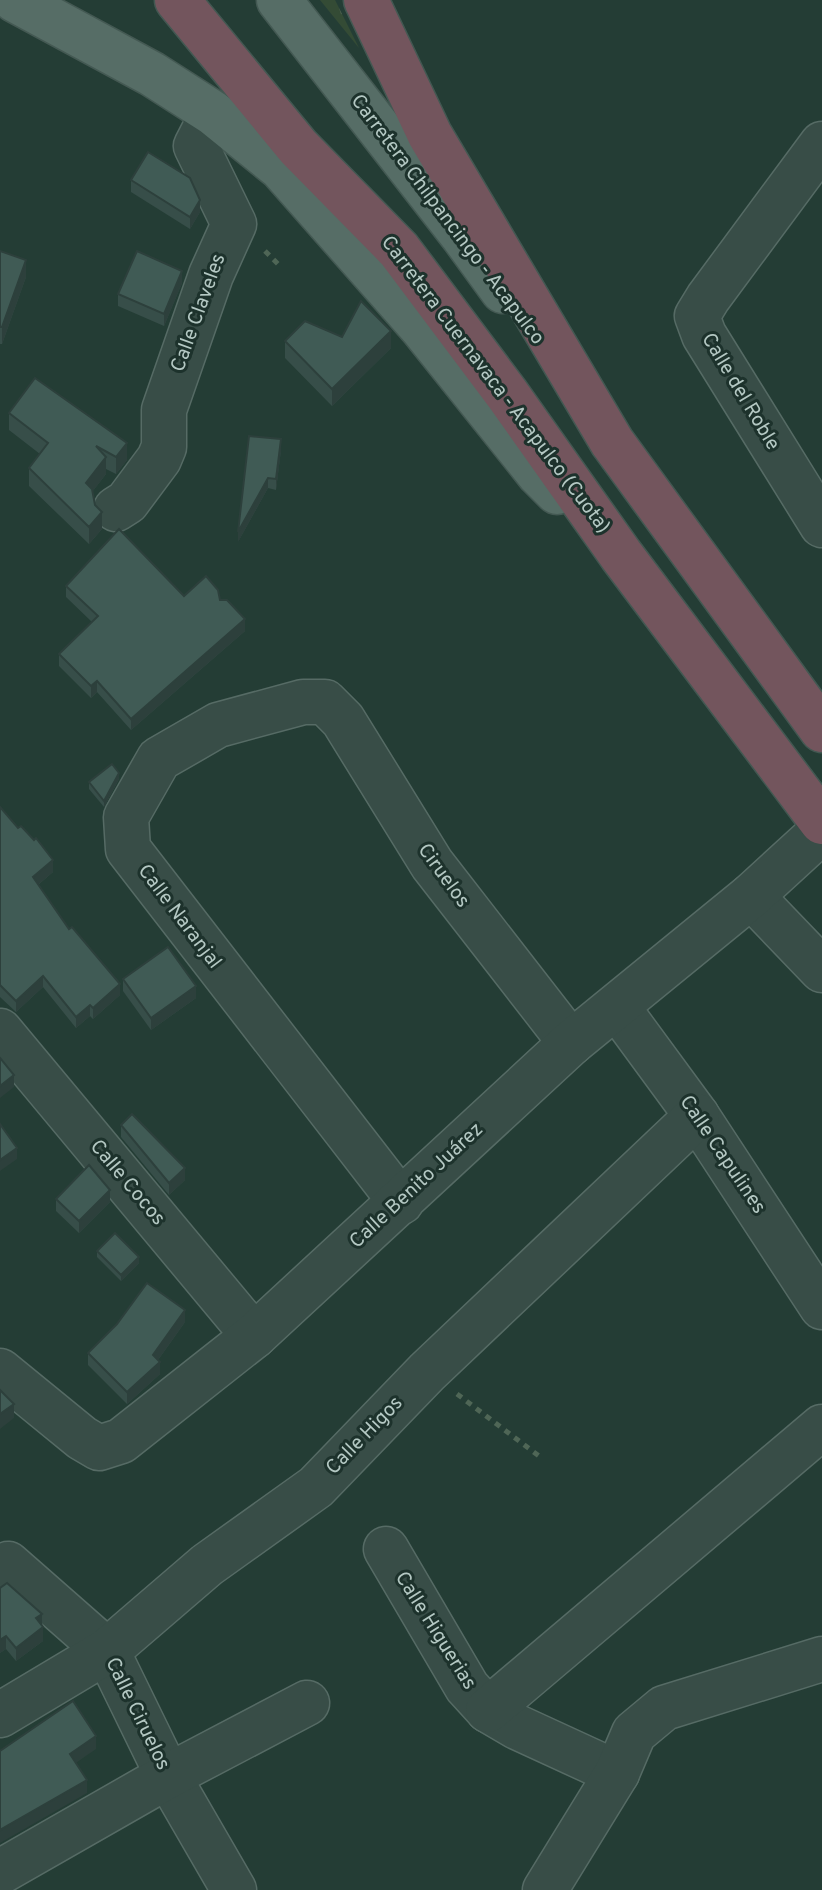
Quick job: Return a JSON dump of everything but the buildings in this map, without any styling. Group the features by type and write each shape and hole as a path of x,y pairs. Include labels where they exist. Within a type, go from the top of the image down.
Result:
{"highway":[{"name":"Carretera Cuernavaca - Acapulco (Cuota)","path":"177,0 298,147 399,250 507,394 621,555 822,822"},
{"path":"366,0 430,135 612,442 822,730"}],"main road":[{"path":"15,0 152,74 213,113 281,168 423,329 539,474 621,555"},
{"name":"Carretera Chilpancingo - Acapulco","path":"279,0 463,236 612,442"}],"street":[{"name":"Calle Claveles","path":"116,509 127,502 159,459 164,447 164,410 211,275 234,224 196,146 213,113"},
{"name":"Calle del Roble","path":"822,144 697,316 704,335 822,525"},
{"name":"Calle Naranjal","path":"325,702 303,702 218,725 159,759 126,817 128,849 401,1202"},
{"name":"Ciruelos","path":"325,702 343,720 432,864 571,1043"},
{"name":"Calle Benito Juárez","path":"0,1371 82,1438 99,1448 121,1441 254,1336 571,1043 751,896 822,831"},
{"path":"751,896 822,970"},
{"name":"Calle Capulines","path":"617,1007 697,1116 822,1307"},
{"name":"Calle Cocos","path":"0,1031 254,1336"},
{"name":"Calle Higos","path":"0,1715 107,1651 207,1565 316,1487 427,1372 697,1116"},
{"path":"488,1710 822,1427"},
{"name":"Calle Higuerias","path":"386,1549 467,1687 488,1710 517,1727 617,1773"},
{"name":"Calle Ciruelos","path":"4,1566 107,1651 168,1776 234,1890"},
{"path":"545,1890 617,1773 634,1733 664,1708 822,1659"},
{"path":"0,1872 168,1776 307,1703"}],"path":[{"path":"427,1372 539,1456"}],"green space":[{"path":"320,0 335,0 359,48"}]}
